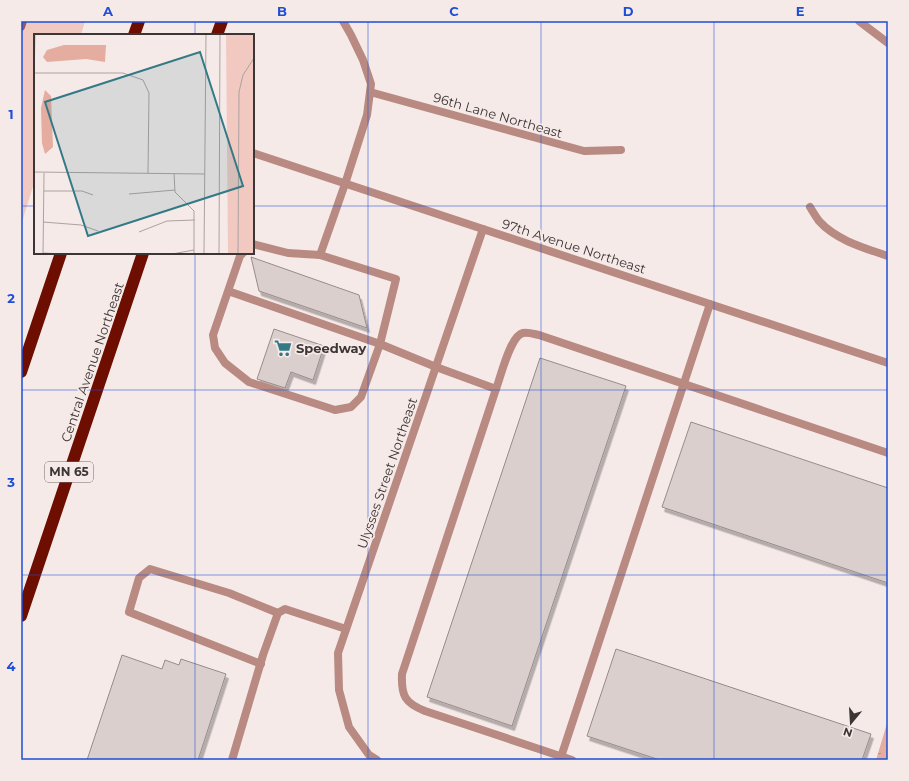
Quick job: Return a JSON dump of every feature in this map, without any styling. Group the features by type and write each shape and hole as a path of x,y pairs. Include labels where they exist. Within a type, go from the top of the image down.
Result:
{"highway":[{"path":"134,34 139,21"},
{"path":"217,34 222,21"},
{"path":"21,372 61,254"},
{"name":"Central Avenue Northeast","path":"21,616 143,254"}],"street":[{"path":"21,27 23,21"},
{"path":"320,255 367,115 371,84 363,60 343,21"},
{"path":"859,21 888,43"},
{"name":"96th Lane Northeast","path":"370,92 584,151 621,150"},
{"name":"97th Avenue Northeast","path":"254,153 888,363"},
{"path":"810,208 819,221 839,236 865,248 888,256"},
{"name":"Ulysses Street Northeast","path":"377,760 369,755 349,727 339,690 338,653 483,229"},
{"path":"242,254 240,256 213,335 215,348 225,363 249,382 335,410 351,407 361,397 380,344 396,279 320,255 288,253 254,244"},
{"path":"228,291 380,344 496,389"},
{"path":"560,758 710,304"},
{"path":"572,760 560,758 418,709 412,706 405,698 401,686 402,674 496,389 512,344 517,336 524,333 539,335 888,453"},
{"path":"261,664 129,612 139,578 150,569 229,592 278,613"},
{"path":"232,760 278,613 285,609 346,629"}],"shaded area":[{"path":"21,21 85,21 81,34 34,34 34,183 21,225"}],"water":[{"path":"888,720 888,760 876,760"}],"building":[{"path":"251,257 359,295 367,328 259,291"},
{"path":"274,329 324,346 313,380 291,372 285,388 257,379"},
{"path":"540,358 626,386 512,726 427,697"},
{"path":"691,422 888,488 888,583 662,507"},
{"path":"616,649 871,734 862,760 660,760 587,736"},
{"path":"122,655 162,669 165,660 179,665 181,659 226,674 198,760 87,760"}],"place":[{"name":"Speedway","path":"283,348"}]}
